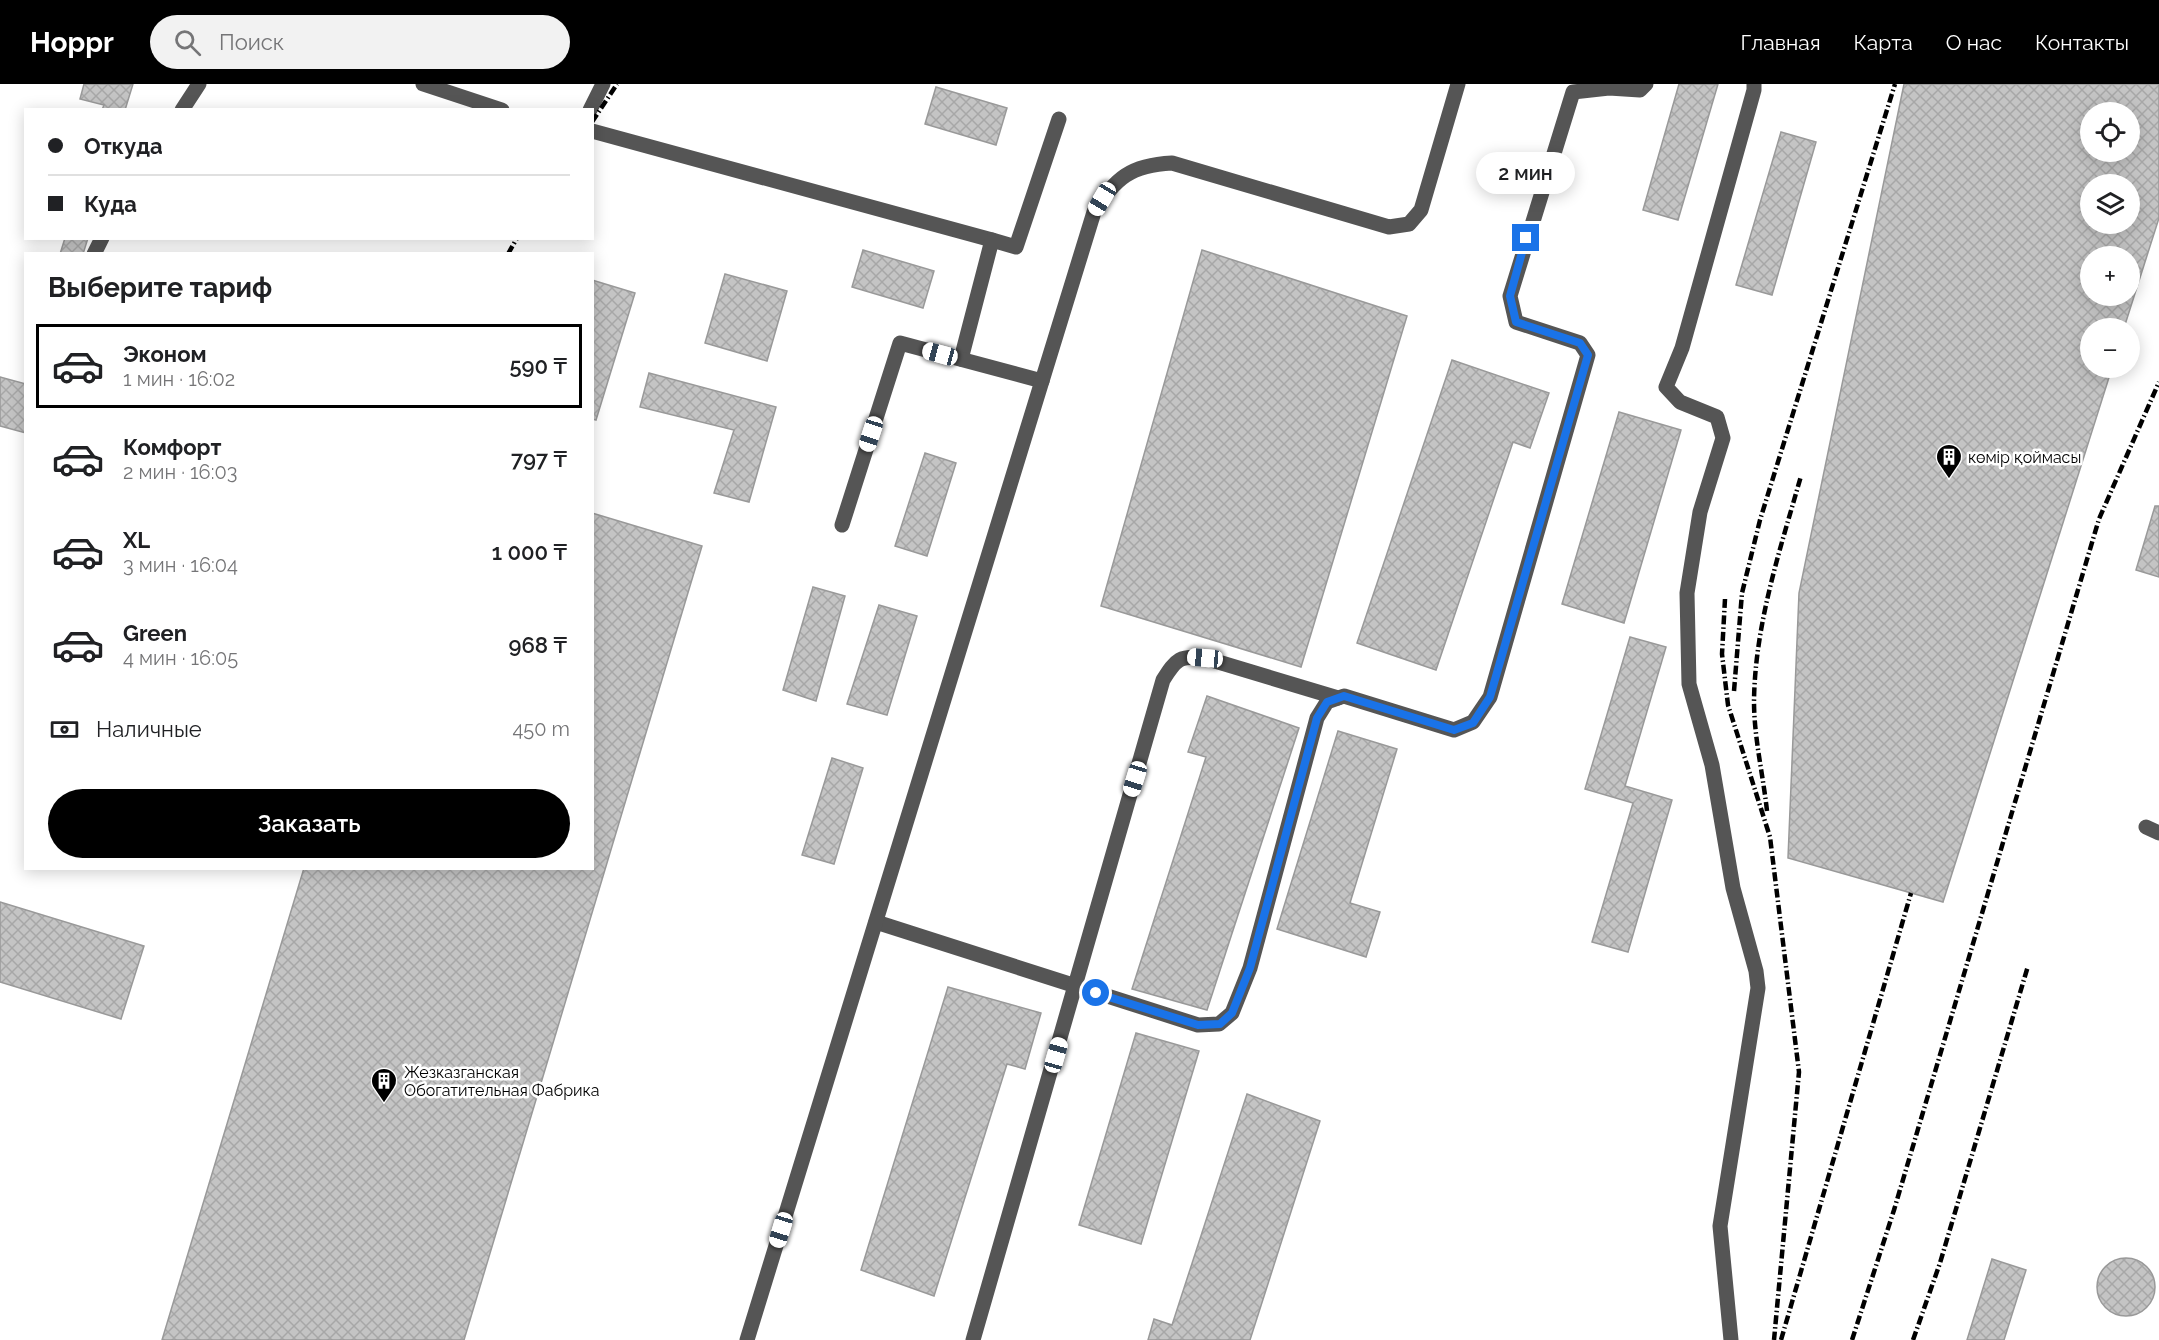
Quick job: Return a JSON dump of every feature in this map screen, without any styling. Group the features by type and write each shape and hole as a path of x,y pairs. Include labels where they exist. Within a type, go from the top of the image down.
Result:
{"street":[{"path":"183,108 199,84"},
{"path":"423,84 496,108"},
{"path":"591,108 603,84"},
{"path":"747,1340 1094,212 1111,185 1138,169 1172,163 1389,227 1409,224 1420,210 1458,84"},
{"path":"876,922 1198,1025 1220,1024 1232,1013 1250,968 1317,718 1327,702 1344,696 1454,730 1473,723 1490,697 1588,355 1580,343 1516,322 1510,296 1526,238 1573,92 1609,88 1640,90 1646,84"},
{"path":"1731,1340 1720,1226 1758,988 1756,971 1733,888 1712,765 1689,684 1687,593 1700,512 1723,438 1717,417 1680,402 1666,387 1682,348 1754,84"},
{"path":"594,132 1016,247 1059,119"},
{"path":"961,359 992,240"},
{"path":"842,525 900,343 1042,381"},
{"path":"976,1337 1157,697 1174,662 1189,656 1205,658 1338,698"}],"building":[{"path":"84,84 133,84 126,108 103,108 104,105 80,99"},
{"path":"1679,84 1718,84 1678,220 1643,210"},
{"name":"көмір қоймасы","path":"1904,84 2159,84 2159,218 2140,278 2140,246 2080,246 2080,306 2131,306 2127,318 2080,318 2080,378 2109,378 1943,902 1788,858 1799,593"},
{"path":"936,87 1007,108 996,145 925,124"},
{"path":"1781,132 1816,142 1772,295 1736,285"},
{"path":"64,240 87,240 84,252 61,252"},
{"path":"863,250 934,271 923,308 852,287"},
{"path":"1202,250 1407,316 1301,667 1101,606"},
{"path":"725,274 787,291 767,361 705,343"},
{"path":"594,281 635,293 596,420 594,420"},
{"path":"1452,360 1549,393 1530,448 1513,442 1436,670 1357,643"},
{"path":"649,373 776,407 749,502 714,493 734,430 640,407"},
{"path":"0,377 24,383 24,432 0,426"},
{"path":"1619,412 1681,430 1624,623 1562,604"},
{"path":"925,453 956,463 927,556 895,546"},
{"path":"2155,506 2159,506 2159,577 2136,570"},
{"name":"Жезказганская Обогатительная Фабрика","path":"594,514 702,546 464,1340 162,1340 303,870 594,870"},
{"path":"813,587 845,596 816,701 783,690"},
{"path":"879,605 917,616 887,715 847,704"},
{"path":"1630,637 1666,647 1625,786 1672,800 1628,952 1592,942 1633,803 1585,789"},
{"path":"1207,696 1299,728 1207,1010 1132,989 1206,757 1188,752"},
{"path":"1338,731 1397,749 1350,903 1380,912 1366,957 1277,929"},
{"path":"832,758 863,768 834,864 802,855"},
{"path":"0,902 144,946 121,1019 0,982"},
{"path":"948,987 1041,1013 1025,1069 1007,1064 934,1296 861,1270"},
{"path":"1136,1033 1199,1051 1141,1244 1079,1225"},
{"path":"1247,1094 1320,1121 1250,1340 1148,1340 1154,1319 1172,1325"},
{"path":"2126,1258 2142,1263 2150,1271 2155,1287 2150,1303 2142,1311 2126,1316 2110,1311 2102,1303 2097,1287 2102,1271 2110,1263"},
{"path":"1992,1259 2026,1270 2004,1340 1967,1340"}],"railway":[{"path":"594,119 617,84"},
{"path":"1734,691 1742,593 1760,520 1895,84"},
{"path":"509,252 516,240"},
{"path":"1852,1340 1894,1210 2099,519 2159,382"},
{"path":"1767,811 1755,729 1755,672 1770,587 1801,476"},
{"path":"1725,599 1722,654 1728,705 1770,837 1799,1072 1774,1340"},
{"path":"1781,1340 1911,893"},
{"path":"1913,1340 1940,1263 2028,966"}],"place":[{"name":"көмір қоймасы","path":"1949,480"},
{"name":"Жезказганская Обогатительная Фабрика","path":"384,1104"}],"route":[{"path":"1096,993 1198,1025 1220,1024 1232,1013 1250,968 1317,718 1327,702 1344,696 1454,730 1473,723 1490,697 1588,355 1580,343 1516,322 1510,296 1526,238"}]}
